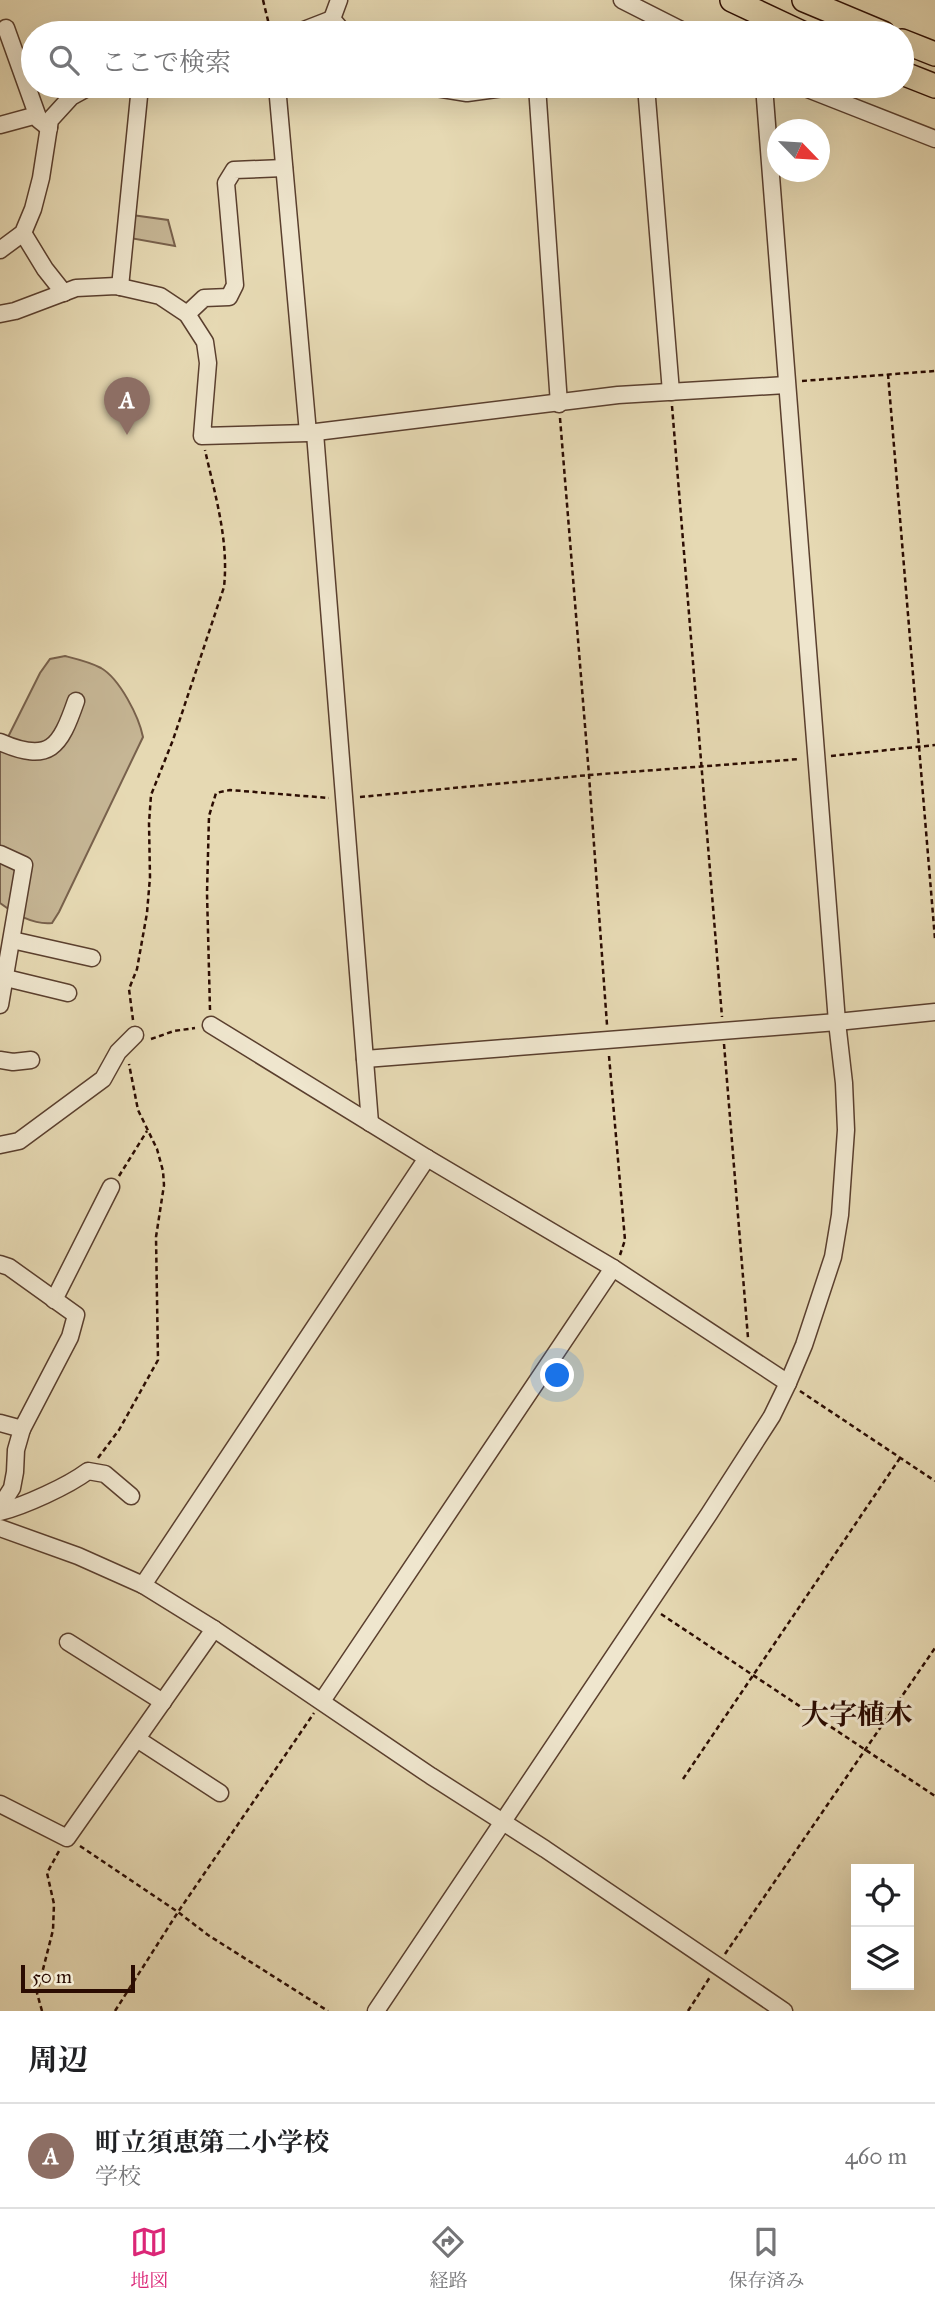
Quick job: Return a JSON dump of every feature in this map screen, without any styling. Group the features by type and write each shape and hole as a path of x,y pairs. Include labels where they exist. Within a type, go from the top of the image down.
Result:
{"highway":[{"path":"732,0 777,21"},
{"path":"804,0 854,21"},
{"path":"914,46 935,54"},
{"path":"914,78 935,86"}],"street":[{"path":"327,21 332,19 339,0"},
{"path":"622,0 663,21"},
{"path":"6,28 21,70"},
{"path":"31,98 39,120 48,128"},
{"path":"0,250 23,233 41,178 50,120 70,98"},
{"path":"120,287 139,98"},
{"path":"278,98 312,433 370,1123"},
{"path":"538,98 559,404"},
{"path":"647,98 671,392"},
{"path":"376,2011 772,1416 804,1345 833,1257 840,1215 845,1130 844,1083 765,98"},
{"path":"831,98 935,139"},
{"path":"0,125 37,115"},
{"path":"187,314 204,298 229,297 235,285 226,183 234,170 284,168"},
{"path":"23,233 45,269 64,293"},
{"path":"0,314 76,288 120,287 159,296 187,314 205,342 208,363 202,436 312,433 618,395 786,385"},
{"path":"0,742 29,753 45,750 57,742 67,728 76,701"},
{"path":"0,854 23,865 0,1006"},
{"path":"12,940 92,958"},
{"path":"6,978 68,993"},
{"path":"365,1059 935,1012"},
{"path":"211,1025 613,1269 788,1383"},
{"path":"0,1145 19,1141 103,1079 118,1052 131,1038"},
{"path":"0,1060 31,1060"},
{"path":"143,1585 427,1158"},
{"path":"54,1300 111,1187"},
{"path":"0,1264 9,1267 76,1315 70,1337 22,1429 16,1450 12,1488 0,1510"},
{"path":"322,1702 613,1269"},
{"path":"0,1423 22,1429"},
{"path":"0,1510 33,1500 88,1471 105,1474 131,1496"},
{"path":"0,1528 78,1556 143,1585 214,1629 784,2011"},
{"path":"0,1804 67,1838 214,1629"},
{"path":"68,1642 163,1702"},
{"path":"137,1739 220,1793"}],"path":[{"path":"263,0 268,21"},
{"path":"786,385 810,379 935,371"},
{"path":"888,374 935,939"},
{"path":"671,392 722,1018"},
{"path":"559,404 625,1240 613,1269"},
{"path":"88,1471 119,1430 158,1360 156,1237 163,1178 157,1149 138,1110 127,1054 131,1038 130,989 137,969 147,913 151,795 173,740 224,587 227,561 224,540 202,436"},
{"path":"131,1038 150,1039 174,1031 211,1025 207,894 208,816 216,793 230,790 344,799 589,775 817,758 935,745"},
{"path":"724,1044 750,1358"},
{"path":"129,1162 147,1131"},
{"path":"788,1383 935,1481"},
{"path":"683,1779 900,1458"},
{"path":"647,1605 935,1796"},
{"path":"688,2011 935,1648"},
{"path":"115,2011 178,1912 322,1702"},
{"path":"42,2011 37,1993 53,1930 54,1904 47,1873 67,1838 208,1935 328,2011"}],"shaded area":[{"path":"132,215 168,220 175,246 130,238"},
{"path":"65,656 92,664 108,673 128,699 143,737 59,912 52,923 45,923 24,918 0,903 0,753 40,673 50,659"}],"tunnel":[{"path":"756,6 758,21"}],"place":[{"name":"町立須恵第二小学校","path":"127,435"}],"district":[{"name":"大字植木","path":"857,1714"}]}
